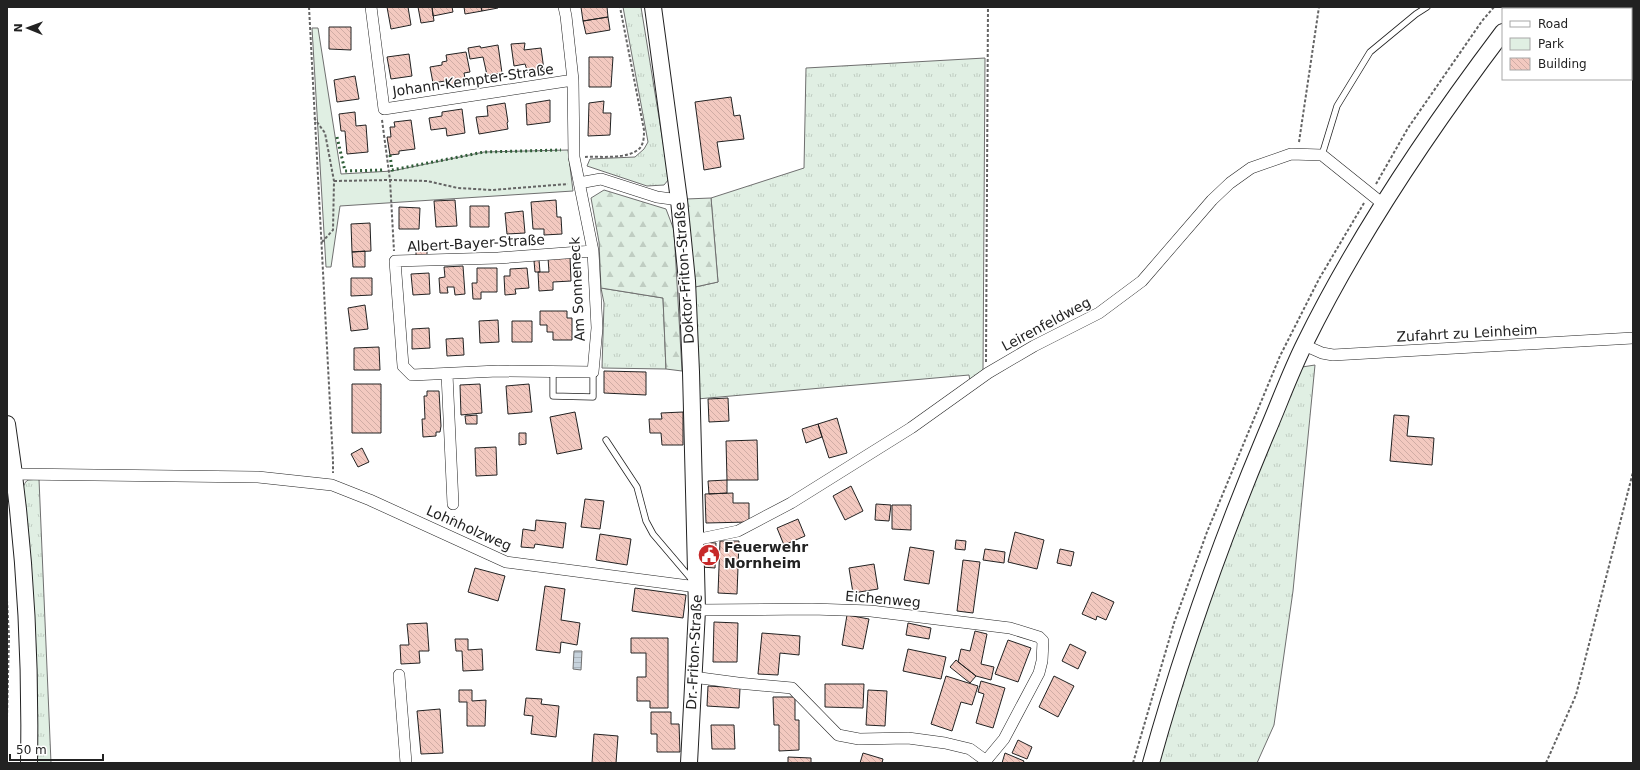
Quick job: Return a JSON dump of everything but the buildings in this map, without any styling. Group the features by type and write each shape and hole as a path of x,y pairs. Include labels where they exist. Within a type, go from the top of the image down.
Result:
{"main road":[{"name":"Doktor-Friton-Straße","path":"653,7 679,200 687,281 691,364 695,540"},
{"path":"1151,763 1187,641 1231,521 1304,345 1336,284 1383,204 1454,97 1502,33"},
{"path":"7,424 14,474 28,632 29,763"},
{"name":"Dr.-Friton-Straße","path":"689,763 692,677 697,610 695,540"}],"street":[{"name":"Johann-Kempter-Straße","path":"371,7 384,109 573,80"},
{"name":"Am Sonneneck","path":"564,7 573,80 574,157 592,251 597,328 593,372"},
{"name":"Leirenfeldweg","path":"695,540 738,531 791,503 911,428 988,373 1034,346 1099,313 1123,297 1142,282 1212,200 1251,168 1291,154 1322,155"},
{"path":"1322,155 1383,204"},
{"path":"579,183 601,179 658,197 679,200"},
{"name":"Albert-Bayer-Straße","path":"592,251 498,258 395,261 403,366 412,375 498,371 593,372"},
{"name":"Zufahrt zu Leinheim","path":"1304,345 1322,353 1333,355 1633,338"},
{"path":"447,374 453,504"},
{"name":"Lohnholzweg","path":"14,474 258,477 332,485 370,500 506,562 697,587"},
{"name":"Eichenweg","path":"697,610 812,609 871,611 1010,628 1039,637 1043,641 1042,661 1038,673 1004,739 984,761"},
{"path":"400,675 406,763"},
{"path":"692,677 738,684 792,688 838,735 859,739 908,738 945,743 970,750 984,761"}],"lane":[{"path":"1322,155 1337,106 1370,52 1416,14 1427,7"},
{"path":"553,372 553,396 593,397 593,372"},
{"path":"606,440 637,487 649,528 697,587"}],"path":[{"path":"309,7 333,461"},
{"path":"574,157 630,154 641,147 644,140 644,130 620,7"},
{"path":"988,7 986,367 988,373"},
{"path":"1300,130 1319,7"},
{"path":"1370,193 1408,128 1482,21 1494,7"},
{"path":"384,109 381,117 390,180 395,261"},
{"path":"314,118 325,133 334,181 333,230 322,242"},
{"path":"334,181 427,181 458,188 492,190 579,183"},
{"path":"1546,763 1576,696 1633,472"},
{"path":"453,504 456,540"},
{"path":"7,600 9,637 7,718"}],"green space":[{"path":"623,7 641,7 669,179 664,185 647,186 587,166 590,159 635,157 644,149 648,142"},
{"path":"312,28 318,28 341,174 392,171 484,152 568,150 573,191 340,206 331,267 326,267"},
{"path":"985,58 983,372 970,381 969,375 697,399 695,287 718,282 711,198 804,168 806,68"},
{"path":"604,190 666,209 674,230 682,371 666,369 663,298 601,288 599,242 591,198"},
{"path":"711,198 718,282 695,287 686,199"},
{"path":"601,288 663,298 666,369 602,368 604,303"},
{"path":"1315,365 1293,591 1274,725 1257,763 1158,763 1178,694 1241,508 1302,367"},
{"path":"39,479 51,763 37,763 37,680 35,625 29,537 23,488 28,480"}],"shaded area":[{"path":"574,651 582,651 581,670 573,669"}],"hedge":[{"path":"337,137 345,171 384,170"},
{"path":"390,155 392,170 484,152 561,150"}],"place":[{"name":"Feuerwehr Nornheim","path":"709,555"}]}
